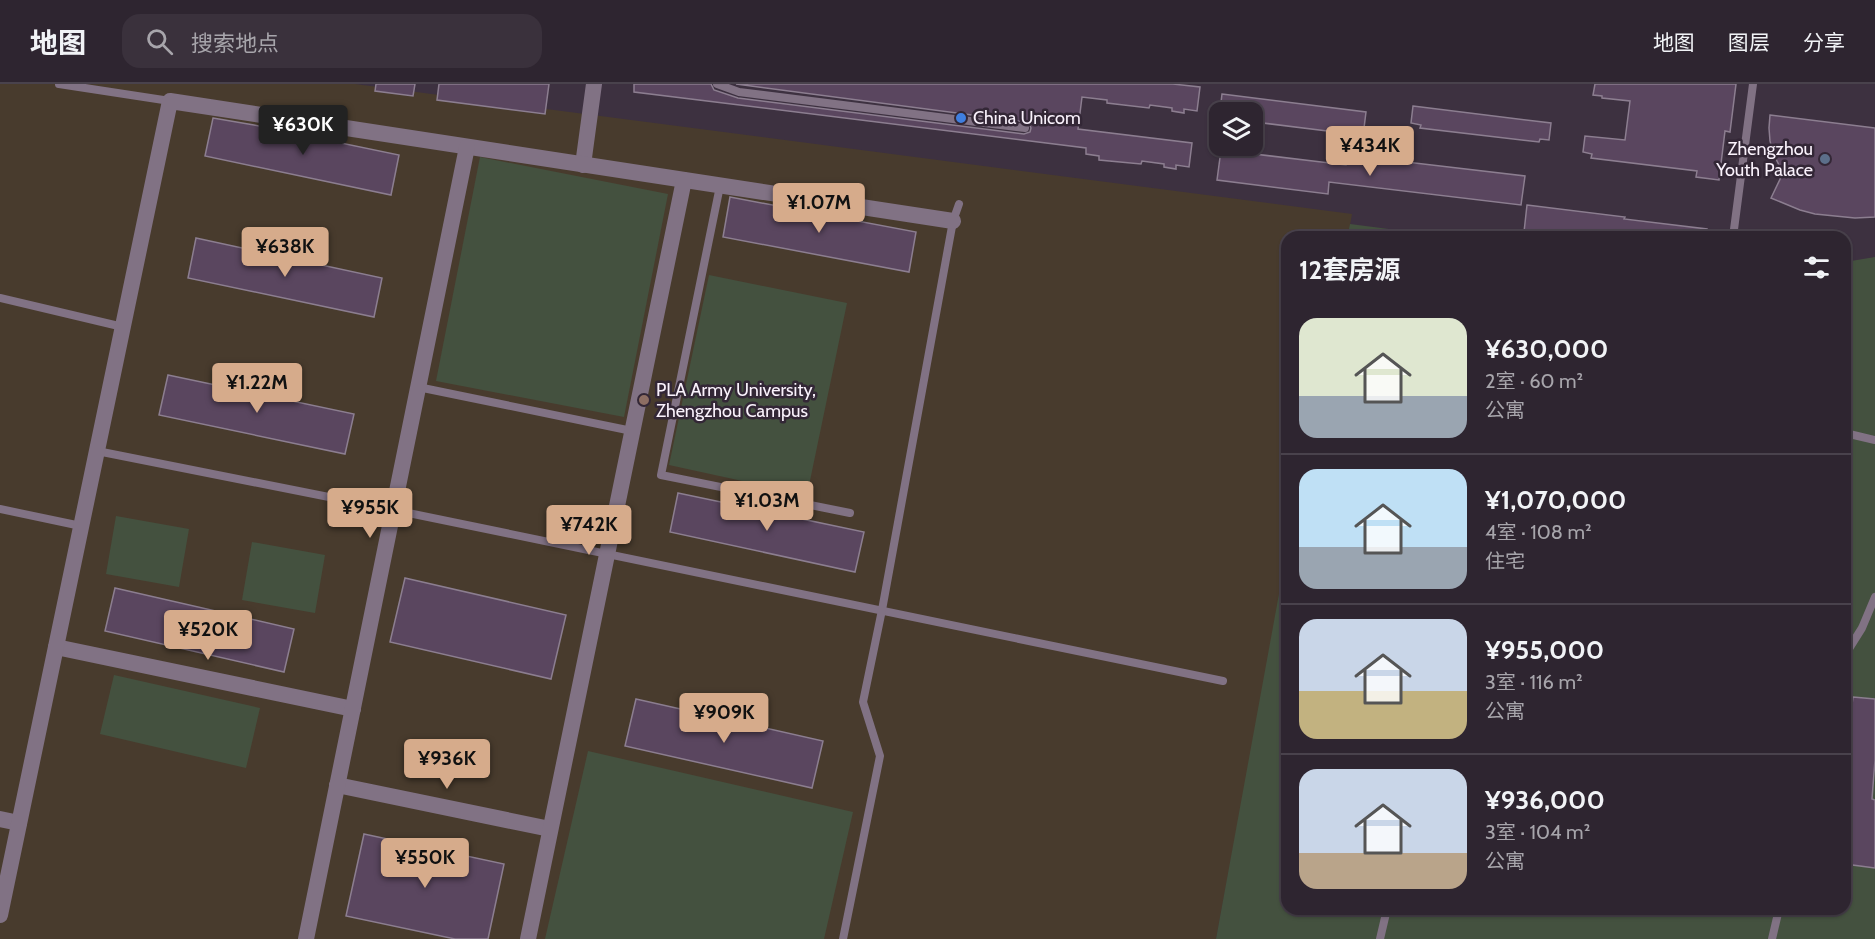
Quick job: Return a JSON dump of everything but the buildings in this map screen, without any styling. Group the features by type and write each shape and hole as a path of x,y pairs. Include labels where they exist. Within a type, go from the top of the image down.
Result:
{"street":[{"path":"583,165 594,84"},
{"path":"0,915 170,101 953,221"},
{"path":"306,939 467,147"},
{"path":"528,939 684,180"},
{"path":"56,647 353,708"},
{"path":"338,785 550,829"},
{"path":"0,819 19,823"}],"lane":[{"path":"59,84 170,101"},
{"path":"717,84 739,92 1025,128"},
{"path":"1734,231 1753,84"},
{"path":"720,186 661,475 850,513"},
{"path":"843,939 880,756 863,702 953,221 959,204"},
{"path":"0,298 123,327"},
{"path":"418,387 632,431"},
{"path":"1851,434 1875,440"},
{"path":"97,452 607,553 1223,681"},
{"path":"0,509 81,526"},
{"path":"1851,645 1862,628 1875,597"},
{"path":"1380,939 1386,915"},
{"path":"1772,939 1778,915"}],"shaded area":[{"name":"PLA Army University, Zhengzhou Campus","path":"0,84 355,84 1352,214 1349,231 1281,231 1281,595 1216,939 0,939"}],"green space":[{"path":"480,157 668,194 624,417 436,381"},
{"path":"1350,224 1404,231 1348,231"},
{"path":"1875,257 1875,939 1216,939 1281,583 1281,915 1851,915 1851,261"},
{"path":"709,275 847,303 807,495 669,465"},
{"path":"116,516 189,529 179,587 106,574"},
{"path":"252,542 325,555 315,613 242,600"},
{"path":"114,675 260,708 246,768 100,734"},
{"path":"588,751 853,812 824,939 545,939"}],"place":[{"name":"China Unicom","path":"961,118"},
{"name":"Zhengzhou Youth Palace","path":"1825,159"},
{"name":"PLA Army University, Zhengzhou Campus","path":"644,400"}]}
